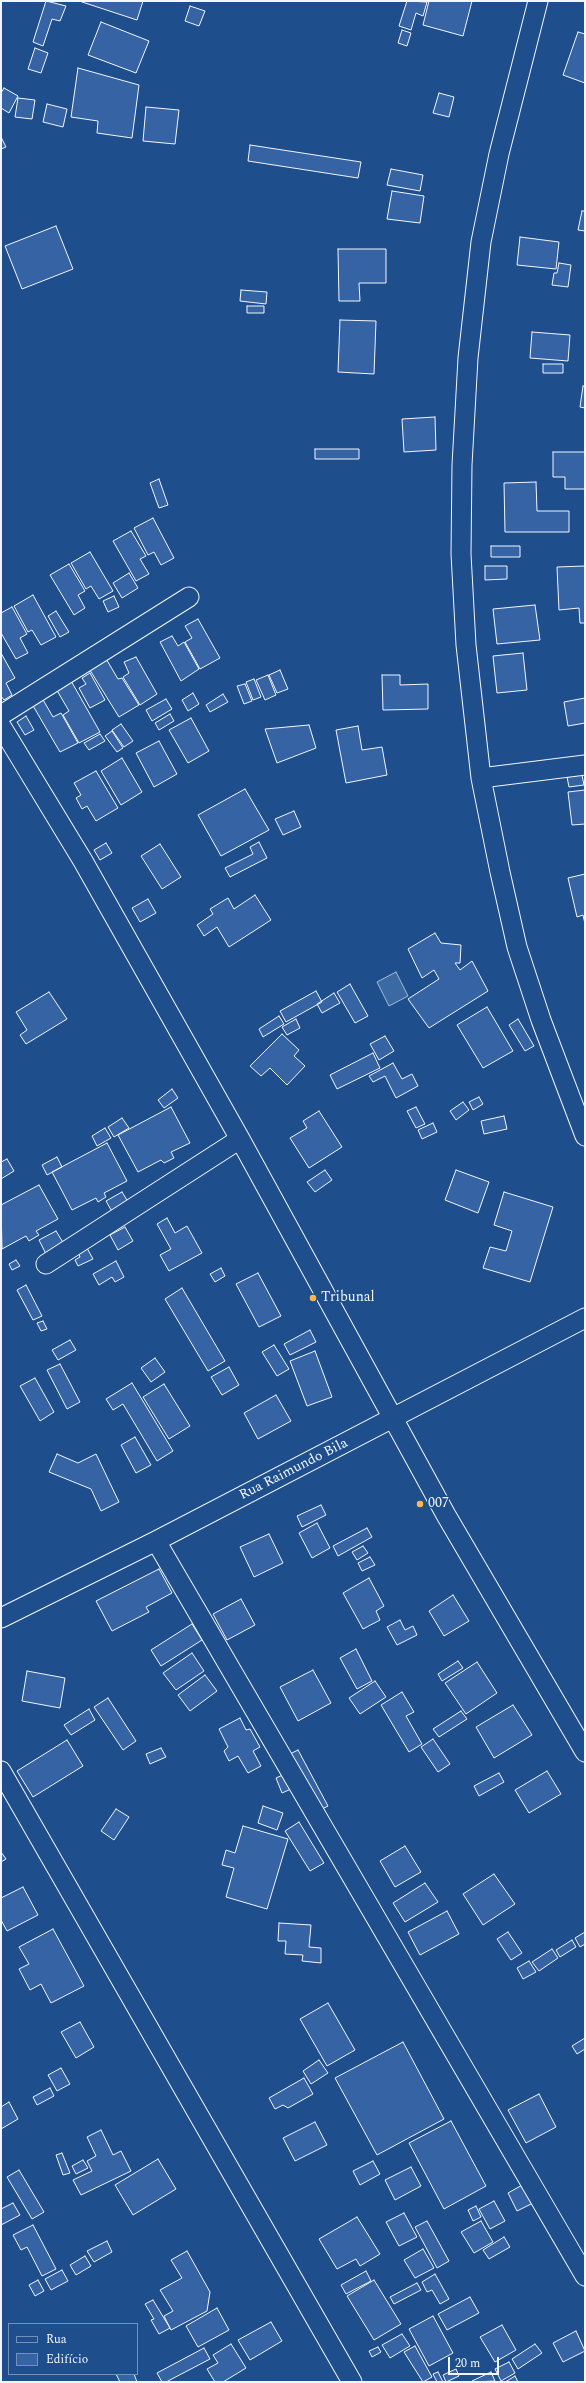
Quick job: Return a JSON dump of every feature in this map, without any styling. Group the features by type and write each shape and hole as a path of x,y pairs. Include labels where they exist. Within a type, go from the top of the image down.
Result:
{"street":[{"path":"538,1 499,154 481,242 468,358 462,465 462,554 466,645 481,778 517,947 541,1020 585,1136"},
{"path":"1,715 189,597"},
{"path":"1,726 83,861 240,1139 446,1515 585,1752"},
{"path":"481,778 585,765"},
{"path":"46,1264 240,1139"},
{"name":"Rua Raimundo Bila","path":"1,1618 156,1541 585,1318"},
{"path":"156,1541 585,2276"},
{"path":"1,1770 352,2382"}],"water":[{"path":"396,972 408,996 389,1006 377,982"}],"building":[{"path":"46,1 66,6 60,21 52,19 43,46 33,42"},
{"path":"79,1 143,1 137,20"},
{"path":"407,1 427,2 423,16 416,13 411,30 399,26"},
{"path":"429,1 472,1 463,36 423,25"},
{"path":"190,6 205,11 199,26 185,21"},
{"path":"101,22 149,41 136,73 88,55"},
{"path":"402,30 411,33 407,46 398,43"},
{"path":"578,32 585,34 585,83 563,75"},
{"path":"35,48 48,53 41,73 28,69"},
{"path":"78,68 139,85 132,138 97,133 98,121 71,117"},
{"path":"4,88 18,96 9,113 1,108 1,93"},
{"path":"439,93 454,97 449,117 433,113"},
{"path":"18,98 35,100 32,119 15,117"},
{"path":"47,104 67,109 63,127 43,122"},
{"path":"146,107 179,110 175,144 143,141"},
{"path":"1,137 6,147 1,149"},
{"path":"250,145 361,162 358,178 248,161"},
{"path":"391,169 423,175 420,191 387,185"},
{"path":"392,191 424,196 420,223 387,219"},
{"path":"582,211 585,211 585,231 578,230"},
{"path":"56,226 73,269 22,289 5,246"},
{"path":"520,237 559,242 556,269 517,265"},
{"path":"338,249 386,249 386,283 359,283 360,301 339,301"},
{"path":"559,263 571,265 568,287 552,285 554,273 557,273"},
{"path":"241,290 267,292 266,304 240,301"},
{"path":"247,306 264,306 264,313 247,313"},
{"path":"340,320 376,321 374,374 338,372"},
{"path":"532,332 570,335 568,361 530,358"},
{"path":"543,364 563,364 563,373 543,373"},
{"path":"583,386 585,386 585,408 580,407"},
{"path":"435,417 436,450 404,452 402,419"},
{"path":"315,449 359,449 359,459 315,459"},
{"path":"553,452 585,452 585,489 565,489 565,477 553,477"},
{"path":"159,479 168,505 159,508 150,483"},
{"path":"536,482 537,511 569,511 569,532 505,532 504,483"},
{"path":"153,518 174,558 161,565 154,552 148,555 134,528"},
{"path":"131,531 146,556 140,559 149,574 136,581 113,541"},
{"path":"491,546 520,546 520,557 491,557"},
{"path":"90,552 113,591 99,599 91,586 86,589 71,563"},
{"path":"69,564 85,591 78,595 85,608 74,615 50,575"},
{"path":"485,566 507,566 507,579 485,580"},
{"path":"585,566 585,623 580,623 579,608 559,610 557,567"},
{"path":"129,573 138,588 122,598 113,583"},
{"path":"33,595 56,637 41,645 32,630 28,632 14,606"},
{"path":"114,596 119,607 108,612 103,601"},
{"path":"535,605 540,640 497,644 493,609"},
{"path":"12,607 27,634 20,638 28,653 16,659 1,633 1,613"},
{"path":"56,611 69,632 60,637 48,616"},
{"path":"198,619 220,658 200,669 185,642 192,638 185,626"},
{"path":"172,636 178,646 184,642 199,669 181,681 160,642"},
{"path":"1,653 15,678 6,683 12,695 4,700 1,696"},
{"path":"523,653 527,690 497,693 493,656"},
{"path":"105,657 118,679 122,678 139,705 119,717 88,667"},
{"path":"136,657 157,694 140,705 123,677 129,673 124,662"},
{"path":"280,670 288,689 277,693 269,675"},
{"path":"90,673 105,700 90,708 79,688 86,684 82,678"},
{"path":"268,675 276,695 265,700 256,680"},
{"path":"382,675 400,675 400,685 428,684 428,709 383,710"},
{"path":"70,679 100,732 79,743 63,715 69,711 55,687"},
{"path":"254,679 261,697 253,700 246,682"},
{"path":"245,684 252,701 244,704 237,686"},
{"path":"193,693 199,704 188,711 182,700"},
{"path":"223,694 228,702 210,712 206,705"},
{"path":"42,698 53,717 61,713 78,743 60,752 32,704"},
{"path":"585,698 585,723 568,726 564,702"},
{"path":"166,699 172,709 152,721 146,710"},
{"path":"170,714 174,721 159,730 155,723"},
{"path":"26,716 34,730 25,735 17,722"},
{"path":"191,718 209,751 188,763 169,730"},
{"path":"121,724 133,741 124,747 112,730"},
{"path":"309,725 316,748 277,763 265,729"},
{"path":"358,726 362,750 382,747 387,775 346,783 336,730"},
{"path":"112,731 123,748 117,752 105,736"},
{"path":"100,734 105,741 89,750 84,743"},
{"path":"159,741 177,774 154,787 136,753"},
{"path":"122,758 142,792 121,805 101,771"},
{"path":"96,771 118,808 96,821 87,806 82,809 76,798 81,795 74,783"},
{"path":"582,775 584,785 569,787 567,777"},
{"path":"245,789 269,830 221,856 198,815"},
{"path":"585,790 585,824 572,825 568,792"},
{"path":"294,811 301,827 283,835 275,819"},
{"path":"259,842 267,858 230,877 225,868 253,854 250,847"},
{"path":"106,843 112,853 100,860 94,850"},
{"path":"160,844 181,877 162,889 141,856"},
{"path":"585,874 585,924 583,915 577,917 568,878"},
{"path":"255,895 271,920 229,947 217,927 204,936 197,925 213,914 210,909 228,898 234,909"},
{"path":"148,899 156,913 140,922 132,908"},
{"path":"435,933 441,943 461,945 460,963 455,963 460,970 472,961 488,991 429,1028 408,999 439,979 434,970 422,978 408,949"},
{"path":"350,984 368,1016 355,1023 337,992"},
{"path":"316,991 322,1002 286,1022 280,1011"},
{"path":"49,992 67,1019 26,1044 20,1035 27,1030 16,1012"},
{"path":"334,993 340,1003 322,1013 317,1004"},
{"path":"487,1007 513,1051 483,1068 457,1025"},
{"path":"279,1016 284,1024 263,1037 259,1029"},
{"path":"296,1019 300,1028 287,1035 282,1027"},
{"path":"518,1019 534,1046 525,1051 509,1025"},
{"path":"282,1034 299,1050 294,1056 305,1066 287,1085 270,1068 261,1076 250,1066"},
{"path":"385,1036 394,1051 379,1060 370,1044"},
{"path":"373,1053 380,1068 337,1089 330,1075"},
{"path":"393,1063 402,1079 412,1074 418,1086 396,1098 385,1076 373,1082 369,1076"},
{"path":"172,1089 178,1098 164,1108 158,1100"},
{"path":"479,1097 483,1104 473,1110 469,1102"},
{"path":"463,1102 469,1110 456,1120 450,1111"},
{"path":"171,1107 190,1143 171,1152 174,1158 164,1163 161,1160 138,1172 118,1135"},
{"path":"416,1107 425,1124 416,1128 407,1111"},
{"path":"319,1111 342,1147 309,1168 290,1138 307,1128 303,1121"},
{"path":"504,1116 507,1129 484,1134 481,1121"},
{"path":"122,1118 129,1128 114,1137 108,1127"},
{"path":"433,1123 437,1132 422,1139 418,1130"},
{"path":"105,1128 111,1138 97,1146 92,1136"},
{"path":"107,1143 127,1181 104,1193 106,1197 98,1202 96,1198 72,1210 52,1172"},
{"path":"57,1157 62,1167 47,1175 42,1165"},
{"path":"7,1159 14,1171 1,1179 1,1162"},
{"path":"325,1170 332,1180 315,1192 307,1182"},
{"path":"456,1170 489,1182 478,1213 445,1200"},
{"path":"39,1185 58,1219 36,1231 39,1235 29,1241 26,1236 2,1249 1,1205"},
{"path":"122,1192 130,1205 114,1215 106,1201"},
{"path":"504,1192 553,1207 530,1282 483,1268 490,1247 506,1251 512,1231 494,1225"},
{"path":"167,1218 175,1233 187,1226 202,1253 169,1271 160,1255 171,1249 157,1224"},
{"path":"125,1227 133,1241 118,1250 110,1235"},
{"path":"56,1231 64,1244 46,1254 39,1240"},
{"path":"87,1248 93,1259 78,1266 75,1260 80,1257 78,1252"},
{"path":"16,1260 20,1266 12,1270 9,1264"},
{"path":"116,1261 124,1277 115,1282 112,1277 99,1285 93,1274"},
{"path":"221,1268 225,1276 215,1282 210,1274"},
{"path":"258,1273 281,1316 259,1327 236,1284"},
{"path":"26,1285 42,1316 33,1320 17,1290"},
{"path":"182,1288 225,1361 208,1371 165,1299"},
{"path":"43,1321 47,1329 41,1331 37,1323"},
{"path":"310,1330 316,1342 290,1355 284,1344"},
{"path":"70,1340 76,1350 58,1360 52,1350"},
{"path":"274,1345 289,1369 277,1376 262,1352"},
{"path":"315,1351 332,1397 307,1406 290,1361"},
{"path":"155,1358 165,1372 151,1382 141,1368"},
{"path":"60,1364 80,1402 67,1409 47,1370"},
{"path":"229,1367 239,1385 222,1395 211,1377"},
{"path":"35,1378 54,1412 40,1421 20,1386"},
{"path":"132,1383 173,1451 157,1461 123,1404 113,1410 106,1399"},
{"path":"164,1384 190,1426 169,1439 143,1397"},
{"path":"276,1395 291,1421 258,1439 244,1413"},
{"path":"135,1437 151,1465 136,1473 121,1445"},
{"path":"57,1454 78,1463 96,1454 119,1502 101,1511 91,1489 49,1472"},
{"path":"321,1505 326,1515 302,1527 297,1516"},
{"path":"317,1523 330,1548 312,1558 299,1533"},
{"path":"367,1528 372,1537 338,1556 333,1546"},
{"path":"269,1534 283,1563 254,1577 240,1547"},
{"path":"363,1546 368,1553 357,1560 352,1552"},
{"path":"370,1557 375,1565 362,1571 358,1563"},
{"path":"159,1569 172,1593 146,1607 149,1612 112,1631 96,1601"},
{"path":"369,1578 384,1606 376,1611 380,1620 363,1629 343,1593"},
{"path":"453,1595 469,1621 444,1636 429,1611"},
{"path":"241,1599 255,1625 227,1640 213,1614"},
{"path":"400,1620 405,1630 413,1626 417,1635 397,1645 387,1627"},
{"path":"192,1624 202,1640 161,1666 151,1650"},
{"path":"356,1649 372,1681 357,1689 340,1658"},
{"path":"192,1653 204,1671 176,1690 163,1673"},
{"path":"458,1661 463,1668 442,1681 438,1674"},
{"path":"477,1662 497,1693 466,1714 445,1683"},
{"path":"313,1670 331,1703 298,1721 280,1687"},
{"path":"27,1671 65,1678 60,1708 22,1701"},
{"path":"205,1675 217,1691 190,1711 178,1695"},
{"path":"375,1681 386,1697 360,1714 349,1698"},
{"path":"402,1692 414,1712 406,1716 422,1744 409,1752 381,1705"},
{"path":"108,1698 136,1741 123,1750 94,1707"},
{"path":"513,1705 532,1735 494,1758 476,1727"},
{"path":"89,1709 95,1720 71,1735 64,1725"},
{"path":"461,1711 467,1719 439,1737 433,1729"},
{"path":"240,1718 246,1730 250,1729 260,1747 253,1751 261,1766 248,1773 238,1756 229,1761 224,1751 228,1747 219,1729"},
{"path":"433,1739 450,1764 438,1772 421,1747"},
{"path":"67,1740 83,1766 33,1797 17,1771"},
{"path":"161,1748 166,1757 150,1764 146,1754"},
{"path":"298,1750 328,1806 320,1810 290,1754"},
{"path":"547,1771 561,1794 529,1813 515,1790"},
{"path":"499,1773 504,1782 479,1796 474,1786"},
{"path":"285,1774 291,1789 282,1793 276,1778"},
{"path":"263,1806 283,1813 277,1830 258,1823"},
{"path":"116,1809 129,1817 114,1840 101,1831"},
{"path":"299,1822 324,1863 310,1871 285,1831"},
{"path":"243,1826 288,1839 267,1909 226,1897 234,1868 222,1865 226,1850 235,1853"},
{"path":"405,1846 421,1872 395,1887 380,1861"},
{"path":"1,1852 6,1859 1,1862"},
{"path":"494,1874 515,1904 483,1925 463,1894"},
{"path":"425,1883 438,1902 405,1922 393,1903"},
{"path":"23,1887 38,1915 7,1931 1,1920 1,1898"},
{"path":"447,1911 459,1934 420,1955 408,1932"},
{"path":"279,1923 311,1925 309,1947 321,1948 321,1963 302,1961 303,1955 285,1954 286,1941 278,1941"},
{"path":"53,1929 84,1986 51,2003 41,1984 30,1990 19,1969 29,1964 19,1947"},
{"path":"508,1932 522,1953 511,1960 497,1939"},
{"path":"585,1932 585,1944 580,1947 575,1938"},
{"path":"572,1940 576,1947 560,1957 556,1950"},
{"path":"552,1949 558,1958 539,1971 532,1962"},
{"path":"529,1961 536,1972 523,1979 517,1968"},
{"path":"328,2003 355,2050 327,2066 300,2019"},
{"path":"80,2022 94,2047 76,2058 61,2032"},
{"path":"585,2038 585,2049 577,2054 572,2046"},
{"path":"403,2042 444,2119 377,2155 335,2078"},
{"path":"319,2060 328,2073 311,2084 303,2071"},
{"path":"61,2068 70,2084 57,2091 48,2075"},
{"path":"304,2078 313,2094 288,2108 283,2105 275,2109 269,2098"},
{"path":"50,2088 54,2096 37,2105 33,2097"},
{"path":"539,2094 556,2127 526,2143 508,2110"},
{"path":"9,2102 18,2119 1,2129 1,2107"},
{"path":"451,2121 486,2186 444,2209 409,2143"},
{"path":"315,2122 327,2145 295,2161 283,2138"},
{"path":"101,2130 113,2155 121,2151 131,2171 81,2195 73,2180 92,2171 87,2161 96,2156 87,2137"},
{"path":"62,2153 70,2173 63,2175 56,2155"},
{"path":"158,2159 176,2189 133,2215 115,2185"},
{"path":"83,2160 88,2168 76,2174 72,2166"},
{"path":"373,2161 380,2174 360,2185 353,2171"},
{"path":"411,2167 421,2186 395,2200 385,2180"},
{"path":"19,2170 44,2212 32,2219 7,2177"},
{"path":"526,2183 535,2202 517,2211 508,2193"},
{"path":"494,2201 505,2221 490,2229 479,2209"},
{"path":"13,2203 20,2215 1,2225 1,2209"},
{"path":"476,2206 481,2217 473,2221 468,2210"},
{"path":"404,2213 417,2237 399,2246 386,2222"},
{"path":"357,2217 380,2254 360,2266 356,2259 337,2269 319,2239"},
{"path":"427,2221 449,2261 437,2268 415,2227"},
{"path":"481,2221 493,2242 474,2253 461,2232"},
{"path":"33,2225 56,2269 42,2276 27,2247 21,2250 13,2235"},
{"path":"504,2237 510,2247 489,2259 483,2250"},
{"path":"107,2241 112,2252 94,2262 87,2251"},
{"path":"423,2249 434,2268 415,2278 404,2260"},
{"path":"187,2251 210,2292 207,2311 171,2330 164,2316 173,2311 160,2290 182,2278 171,2260"},
{"path":"85,2256 91,2266 76,2275 70,2265"},
{"path":"62,2270 68,2281 51,2290 45,2279"},
{"path":"366,2271 371,2281 346,2294 341,2285"},
{"path":"435,2274 449,2299 440,2304 432,2290 427,2292 422,2282"},
{"path":"38,2280 44,2291 35,2296 29,2285"},
{"path":"374,2280 401,2324 374,2340 347,2296"},
{"path":"417,2283 421,2290 394,2304 390,2297"},
{"path":"470,2297 479,2313 447,2330 438,2314"},
{"path":"153,2300 170,2328 159,2334 151,2320 154,2319 145,2304"},
{"path":"217,2308 229,2330 198,2347 186,2326"},
{"path":"433,2316 453,2353 429,2366 409,2329"},
{"path":"271,2322 282,2341 250,2360 238,2340"},
{"path":"502,2325 516,2350 495,2362 480,2337"},
{"path":"576,2331 585,2351 563,2362 553,2343"},
{"path":"402,2334 410,2346 390,2358 382,2345"},
{"path":"231,2344 246,2368 223,2382 215,2382 207,2369 218,2363 213,2355"},
{"path":"535,2344 542,2353 518,2369 512,2359"},
{"path":"415,2346 432,2377 423,2382 404,2352"},
{"path":"378,2347 381,2352 372,2357 369,2351"},
{"path":"204,2348 210,2359 166,2382 162,2382 157,2373"},
{"path":"509,2362 515,2373 501,2381 495,2369"},
{"path":"456,2369 459,2376 446,2382 443,2375"},
{"path":"438,2372 443,2382 437,2382 433,2374"},
{"path":"491,2372 495,2381 472,2381"},
{"path":"116,2375 134,2375 137,2382 120,2382"},
{"path":"515,2376 518,2382 505,2382"}],"place":[{"name":"Tribunal","path":"313,1298"},
{"name":"007","path":"420,1504"}]}
